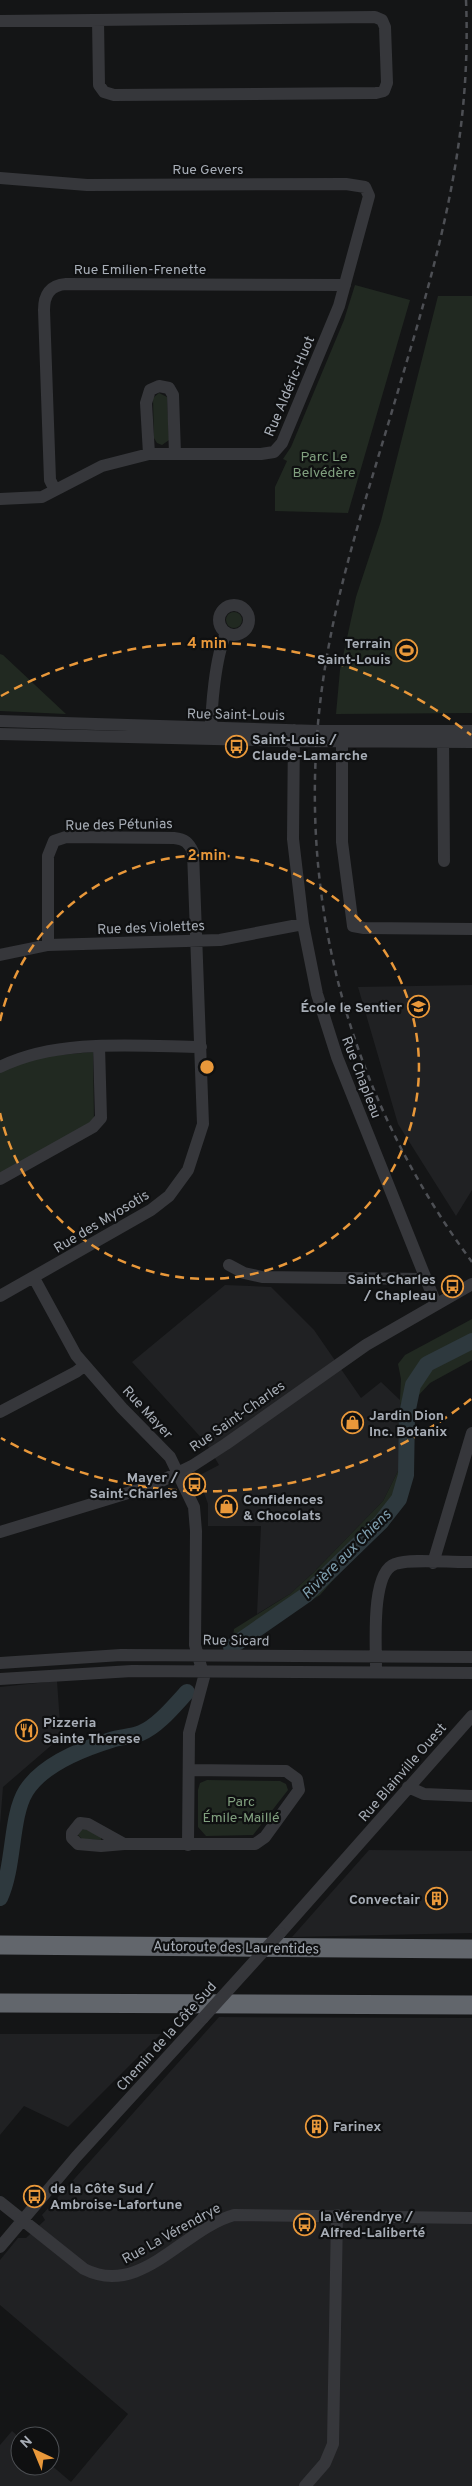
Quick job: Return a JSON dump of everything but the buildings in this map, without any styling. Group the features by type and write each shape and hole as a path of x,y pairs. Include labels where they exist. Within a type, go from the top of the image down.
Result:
{"highway":[{"name":"Autoroute des Laurentides","path":"0,1945 472,1950"},
{"path":"0,2003 472,2005"}],"street":[{"path":"0,22 98,20 375,17 382,20 385,27 387,83 384,91 376,94 114,95 104,92 99,85 98,20"},
{"name":"Rue Gevers","path":"0,178 87,185 356,184 365,187 369,192 358,235"},
{"name":"Rue Aldéric-Huot","path":"0,499 38,499 102,466 149,454 267,454 279,448 336,314 358,235"},
{"name":"Rue Emilien-Frenette","path":"55,490 50,480 44,310 44,299 52,288 66,284 345,285"},
{"path":"149,454 146,399 150,390 159,386 169,388 174,395 175,454"},
{"path":"211,734 221,647 226,633"},
{"name":"Rue Saint-Louis","path":"0,721 211,734"},
{"name":"Rue Saint-Louis","path":"0,734 443,736 472,731"},
{"name":"Rue Chapleau","path":"293,736 293,839 303,924 317,994 337,1058 424,1279 436,1304"},
{"path":"342,736 342,842 351,920 354,927 472,929"},
{"path":"443,736 444,861"},
{"name":"Rue Saint-Louis","path":"443,736 472,742"},
{"name":"Rue des Pétunias","path":"48,945 48,856 54,841 66,837 183,839 189,844 193,852 197,942"},
{"name":"Rue des Violettes","path":"0,955 48,945 220,940 303,924"},
{"name":"Rue des Myosotis","path":"0,1296 151,1210 169,1196 188,1170 203,1124 197,942"},
{"path":"0,1179 93,1127 102,1118 99,1046"},
{"path":"0,1067 15,1060 37,1054 99,1046 201,1047"},
{"path":"229,1265 244,1273 262,1277 424,1279"},
{"name":"Rue Mayer","path":"34,1278 76,1355 84,1366 170,1457 192,1502 196,1519 196,1654 202,1670"},
{"name":"Rue Saint-Charles","path":"0,1532 131,1492 179,1472 226,1444 360,1348 472,1284"},
{"path":"0,1412 84,1366"},
{"path":"433,1563 472,1433"},
{"path":"376,1672 376,1606 385,1571 397,1563 472,1562"},
{"name":"Rue Sicard","path":"0,1663 121,1655 196,1654 472,1657"},
{"path":"21,1661 23,1676"},
{"path":"188,1845 190,1726 203,1687 202,1670"},
{"path":"0,1679 109,1671 202,1670 471,1674"},
{"name":"Rue Blainville Ouest","path":"357,1848 408,1787 472,1716"},
{"path":"124,1844 246,1845 258,1843 266,1837 299,1790 297,1779 286,1772 189,1770"},
{"path":"408,1787 419,1793 429,1795 472,1796"},
{"name":"Chemin de la Côte Sud","path":"0,2247 76,2157 357,1848"},
{"name":"Rue La Vérendrye","path":"0,2202 84,2269 96,2275 116,2277 130,2275 226,2217 242,2214 472,2218"},
{"path":"305,2486 325,2463 333,2444 337,2215"}],"shaded area":[{"path":"472,985 472,1190 456,1216 398,1124 358,987"},
{"path":"225,1285 271,1287 314,1330 361,1398 381,1382 400,1400 404,1450 401,1465 383,1501 290,1594 257,1614 261,1526 208,1526 208,1504 198,1476 219,1465 206,1443 132,1362"},
{"path":"57,1681 61,1737 3,1787 0,1825 0,1687"},
{"path":"369,1850 472,1851 472,1933 292,1937"},
{"path":"219,2017 472,2018 472,2486 0,2486 0,2445 10,2433 10,2476 60,2476 60,2473 71,2482 128,2414 0,2305 0,2260 18,2238 26,2238 45,2220 42,2215"},
{"path":"0,2034 161,2034 68,2127 24,2106 0,2135"}],"green space":[{"name":"Parc Le Belvédère","path":"355,285 410,300 348,513 275,511 275,487 287,461 283,459 291,447 344,320"},
{"path":"438,296 472,296 472,713 336,714 340,670 356,597 381,521"},
{"path":"159,393 167,397 169,440 162,445 157,443 154,438 153,398"},
{"path":"234,612 240,614 242,620 240,626 234,628 228,626 226,620 228,614"},
{"path":"0,654 3,655 66,714 0,711"},
{"path":"93,1052 94,1122 0,1175 0,1067 15,1059"},
{"path":"472,1319 472,1360 430,1383 417,1397 412,1415 413,1462 405,1493 397,1513 387,1527 347,1564 320,1595 249,1638 240,1640 233,1636 234,1629 290,1594 383,1501 401,1465 404,1450 400,1400 401,1379 398,1364 405,1355"},
{"name":"Parc Émile-Maillé","path":"207,1780 280,1781 286,1784 288,1790 253,1835 206,1836 198,1827 198,1790 200,1783"},
{"path":"85,1829 101,1837 101,1840 82,1839 78,1835 81,1830"}],"waterway":[{"name":"Rivière aux Chiens","path":"231,1647 306,1595 381,1522 399,1499 406,1475 407,1414 413,1385 427,1364 472,1341"},
{"name":"Rivière aux Chiens","path":"0,1898 8,1871 17,1814 26,1791 33,1781 53,1765 76,1753 111,1740 137,1734 154,1726 187,1692"}],"railway":[{"path":"466,0 466,54 463,105 457,155 448,204 424,301 358,525 334,619 317,732 315,813 321,893 336,971 358,1048 388,1122 426,1194 472,1262"}],"place":[{"name":"Terrain Saint-Louis","path":"407,651"},
{"name":"Saint-Louis / Claude-Lamarche","path":"236,747"},
{"name":"École le Sentier","path":"418,1007"},
{"name":"Saint-Charles / Chapleau","path":"452,1287"},
{"name":"Jardin Dion Inc. Botanix","path":"353,1423"},
{"name":"Mayer / Saint-Charles","path":"194,1485"},
{"name":"Confidences & Chocolats","path":"227,1507"},
{"name":"Pizzeria Sainte Therese","path":"27,1730"},
{"name":"Convectair","path":"436,1899"},
{"name":"Farinex","path":"317,2126"},
{"name":"de la Côte Sud / Ambroise-Lafortune","path":"34,2196"},
{"name":"la Vérendrye / Alfred-Laliberté","path":"304,2224"}]}
